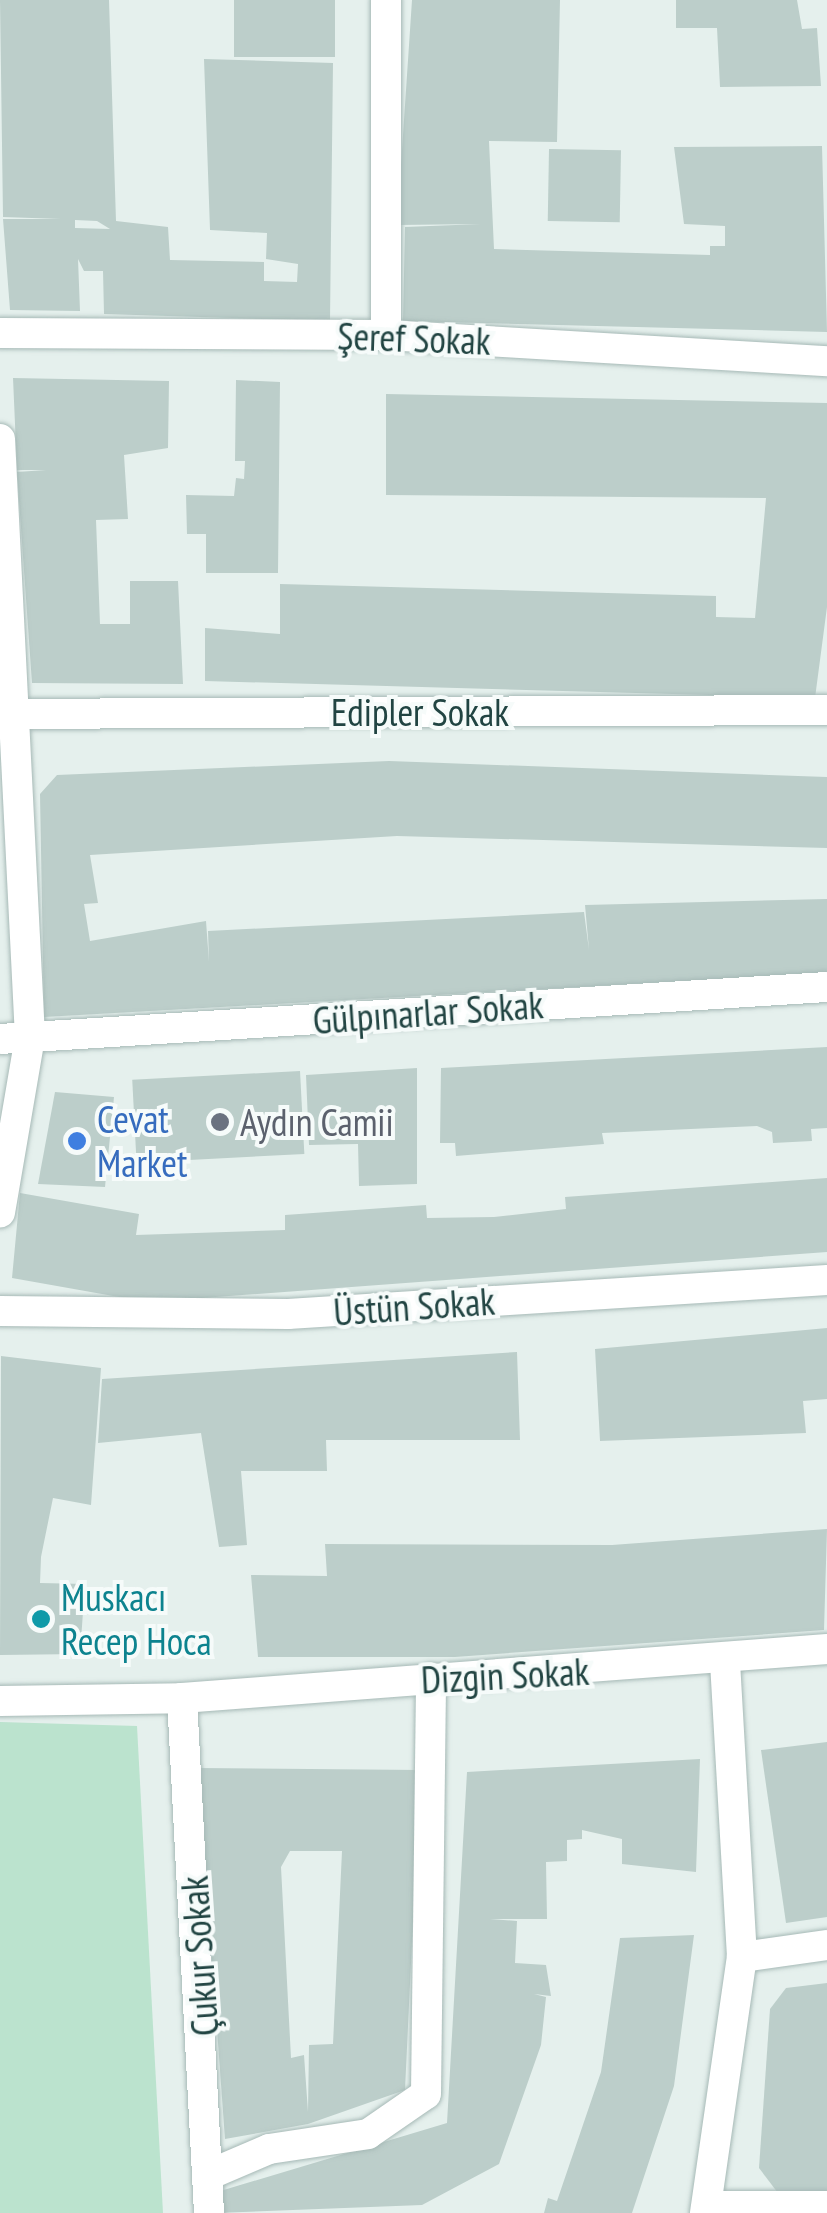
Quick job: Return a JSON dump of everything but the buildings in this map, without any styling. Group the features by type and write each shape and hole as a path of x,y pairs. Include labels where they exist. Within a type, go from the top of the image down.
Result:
{"street":[{"path":"386,0 386,335"},
{"name":"Şeref Sokak","path":"0,333 386,335 827,361"},
{"path":"0,439 15,1038 0,1212"},
{"name":"Edipler Sokak","path":"6,714 827,710"},
{"name":"Gülpınarlar Sokak","path":"15,1038 827,987"},
{"name":"Üstün Sokak","path":"0,1311 288,1314 827,1280"},
{"name":"Dizgin Sokak","path":"0,1700 182,1698 431,1678 725,1663 827,1649"},
{"path":"725,1663 742,1957 706,2210 827,2206"},
{"path":"213,2173 270,2149 368,2134 426,2094 431,1678"},
{"name":"Çukur Sokak","path":"182,1698 213,2173 209,2213"},
{"path":"742,1957 827,1945"}],"green space":[{"path":"0,1722 137,1726 163,2213 0,2213"}],"place":[{"name":"Aydın Camii","path":"220,1122"},
{"name":"Cevat Market","path":"77,1141"},
{"name":"Muskacı Recep Hoca","path":"41,1619"}]}
